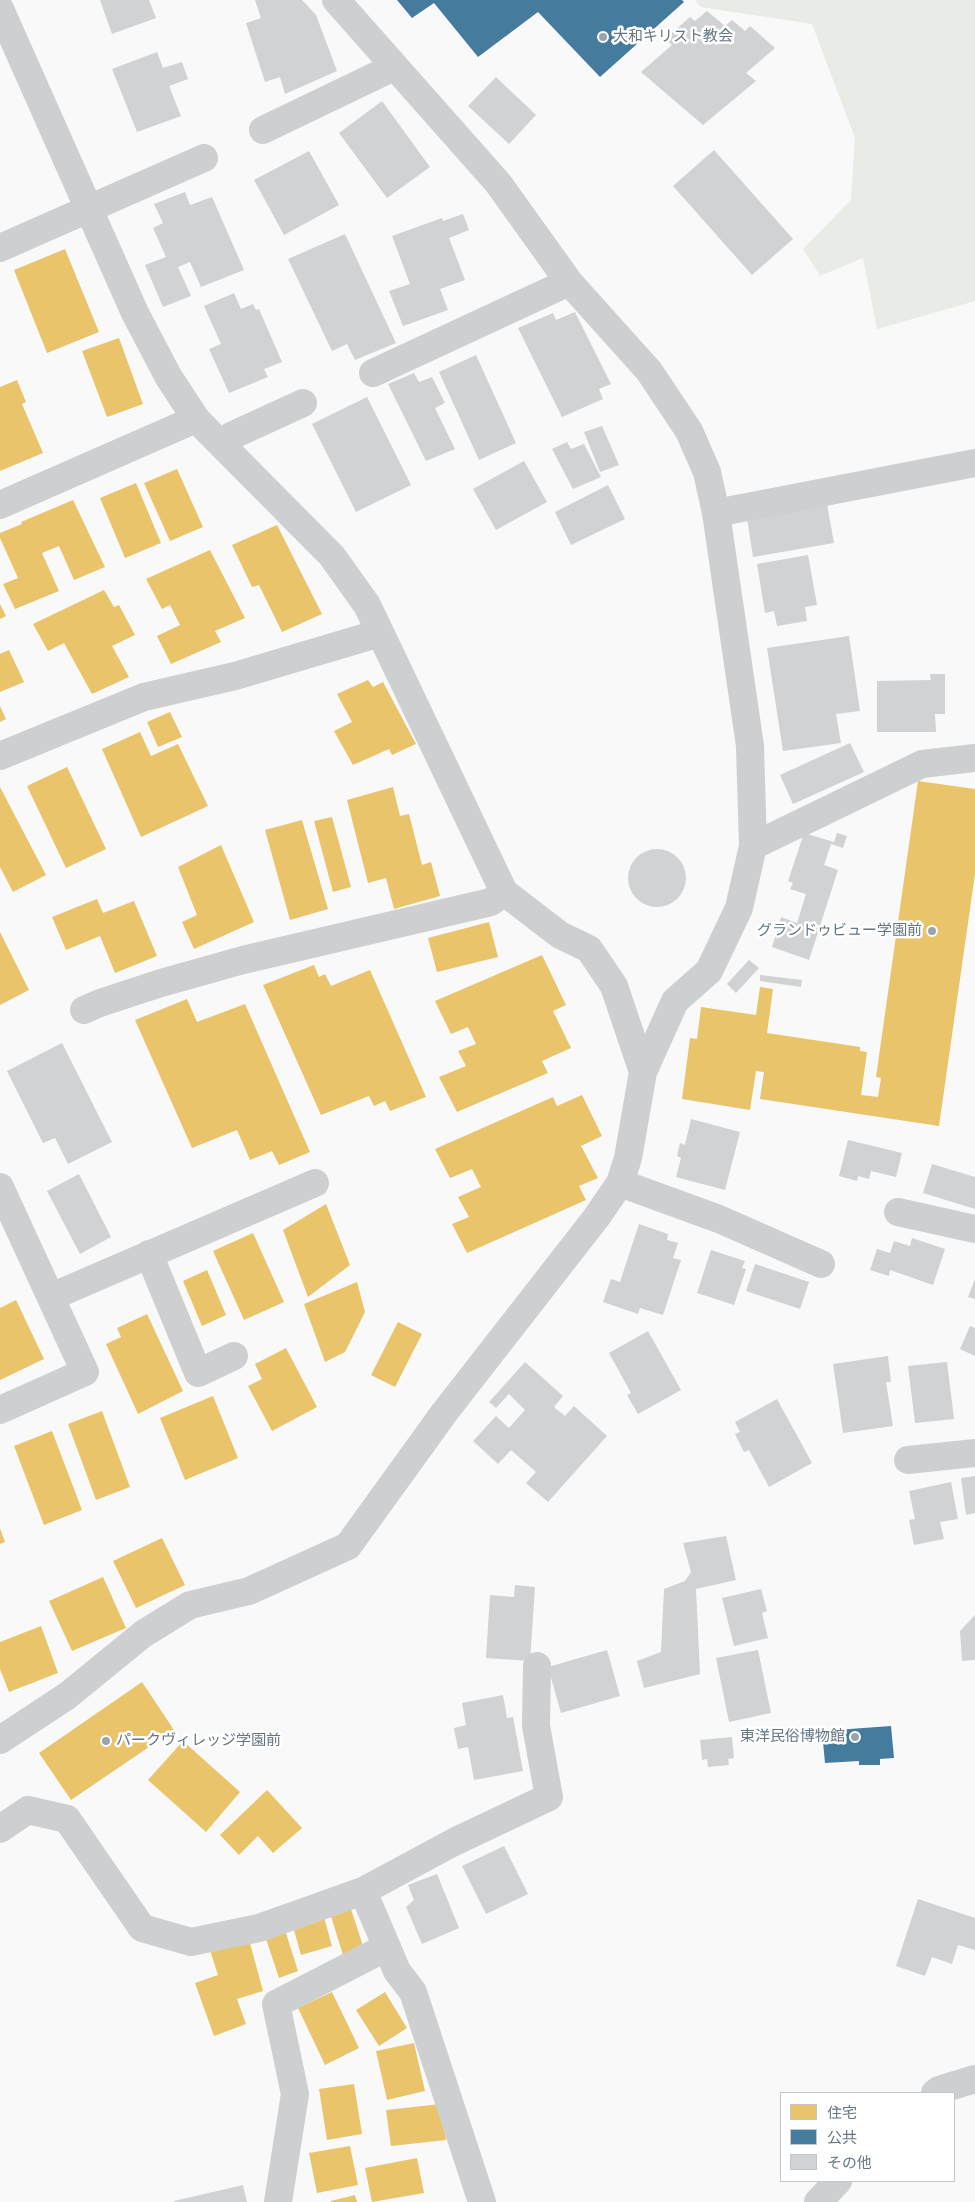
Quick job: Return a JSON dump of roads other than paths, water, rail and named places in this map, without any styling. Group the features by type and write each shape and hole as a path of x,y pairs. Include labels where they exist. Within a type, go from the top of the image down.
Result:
{"street":[{"path":"0,1740 67,1696 143,1634 190,1605 249,1591 348,1546 444,1413 596,1218 620,1183 628,1158 642,1072 675,1001 709,971 740,908 752,846 750,746 716,513 707,472 690,431 649,371 570,282 498,183 394,68 336,0"},
{"path":"0,9 135,313 168,376 196,419 332,556 367,605 504,892 560,935 589,949 614,986 642,1072"},
{"path":"263,130 394,68"},
{"path":"0,248 204,158"},
{"path":"372,373 570,282"},
{"path":"224,446 231,436 303,403"},
{"path":"0,505 196,419"},
{"path":"716,513 975,462"},
{"path":"0,756 144,697 235,676 380,633"},
{"path":"752,846 800,821 922,764 975,758"},
{"path":"84,1010 161,983 243,960 491,902 504,892"},
{"path":"50,1297 315,1182"},
{"path":"620,1183 719,1219 821,1264"},
{"path":"0,1187 84,1372 0,1410"},
{"path":"898,1212 975,1229"},
{"path":"149,1254 198,1373 234,1356"},
{"path":"908,1460 975,1453"},
{"path":"0,1830 28,1810 67,1819 142,1928 191,1942 259,1928 363,1891 454,1842 549,1797 536,1726 537,1666"},
{"path":"363,1891 397,1971 413,1992 482,2202"},
{"path":"278,2202 295,2094 276,2004 387,1947"},
{"path":"936,2092 975,2079"},
{"path":"818,2202 837,2182"}],"place":[{"name":"大和キリスト教会","path":"603,37"},
{"name":"グランドゥビュー学園前","path":"932,931"},
{"name":"東洋民俗博物館","path":"855,1737"},
{"name":"パークヴィレッジ学園前","path":"106,1741"}]}
